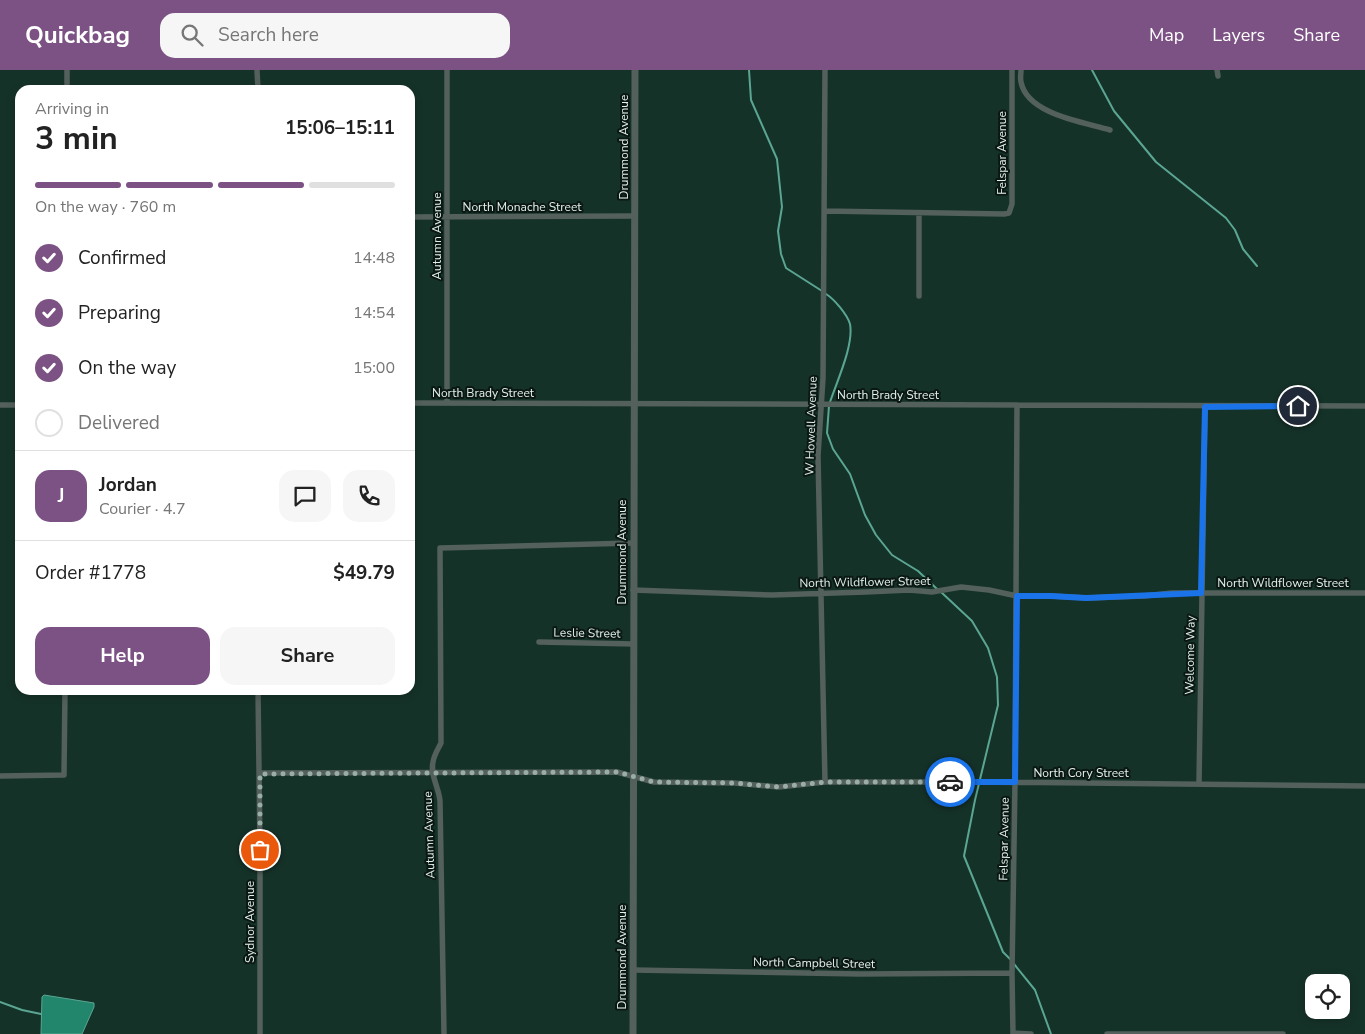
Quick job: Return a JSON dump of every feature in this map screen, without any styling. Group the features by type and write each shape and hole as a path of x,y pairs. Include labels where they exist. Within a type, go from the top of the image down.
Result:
{"street":[{"path":"67,70 67,85"},
{"path":"258,70 258,85"},
{"name":"Autumn Avenue","path":"446,70 447,403"},
{"name":"Drummond Avenue","path":"633,1034 633,543 636,403 635,70"},
{"name":"W Howell Avenue","path":"825,70 823,378 818,456 825,782"},
{"name":"Felspar Avenue","path":"919,213 1009,213 1012,204 1012,70"},
{"path":"1021,70 1021,81 1026,94 1036,104 1049,112 1110,130"},
{"path":"825,212 919,213 919,296"},
{"name":"North Monache Street","path":"415,217 635,216"},
{"name":"North Brady Street","path":"415,403 1205,407 1365,406"},
{"path":"0,404 15,404"},
{"name":"Felspar Avenue","path":"1013,1034 1017,405"},
{"name":"Welcome Way","path":"1199,783 1205,407"},
{"name":"Autumn Avenue","path":"444,1034 440,792 433,774 433,763 441,743 440,548 633,543"},
{"name":"North Wildflower Street","path":"633,590 772,595 909,590 932,592 961,587 1017,596 1086,598 1201,593 1365,593"},
{"name":"Leslie Street","path":"539,642 634,644"},
{"path":"0,776 64,775 64,695"},
{"name":"Sydnor Avenue","path":"258,695 260,1034"},
{"name":"North Cory Street","path":"260,774 617,772 654,782 734,783 779,787 825,782 1199,783 1365,786"},
{"name":"North Campbell Street","path":"633,970 860,974 1012,973"},
{"path":"1013,1034 1031,1034"},
{"path":"1107,1034 1283,1034"}],"shaded area":[{"path":"44,995 94,1003 82,1034 41,1034 42,997"}],"waterway":[{"path":"749,70 751,100 777,159 782,207 778,231 781,254 786,268 822,291"},
{"path":"1092,70 1114,111 1156,162 1226,218 1235,230 1243,249 1257,266"},
{"path":"826,294 846,316 850,324 851,333 847,352 830,402"},
{"path":"829,406 827,433 833,449 850,474 865,515 876,535 892,555 918,571 937,589"},
{"path":"941,592 972,621 988,648 997,677 998,705 975,800 964,856 1003,952 1010,959"},
{"path":"1014,964 1035,990 1051,1034"},
{"path":"0,1002 41,1014"}],"way so far":[{"path":"260,850 260,774 617,772 654,782 734,783 779,787 825,782 950,782"}],"route":[{"path":"950,782 1015,782 1017,596 1086,598 1201,593 1205,407 1298,406"}]}
